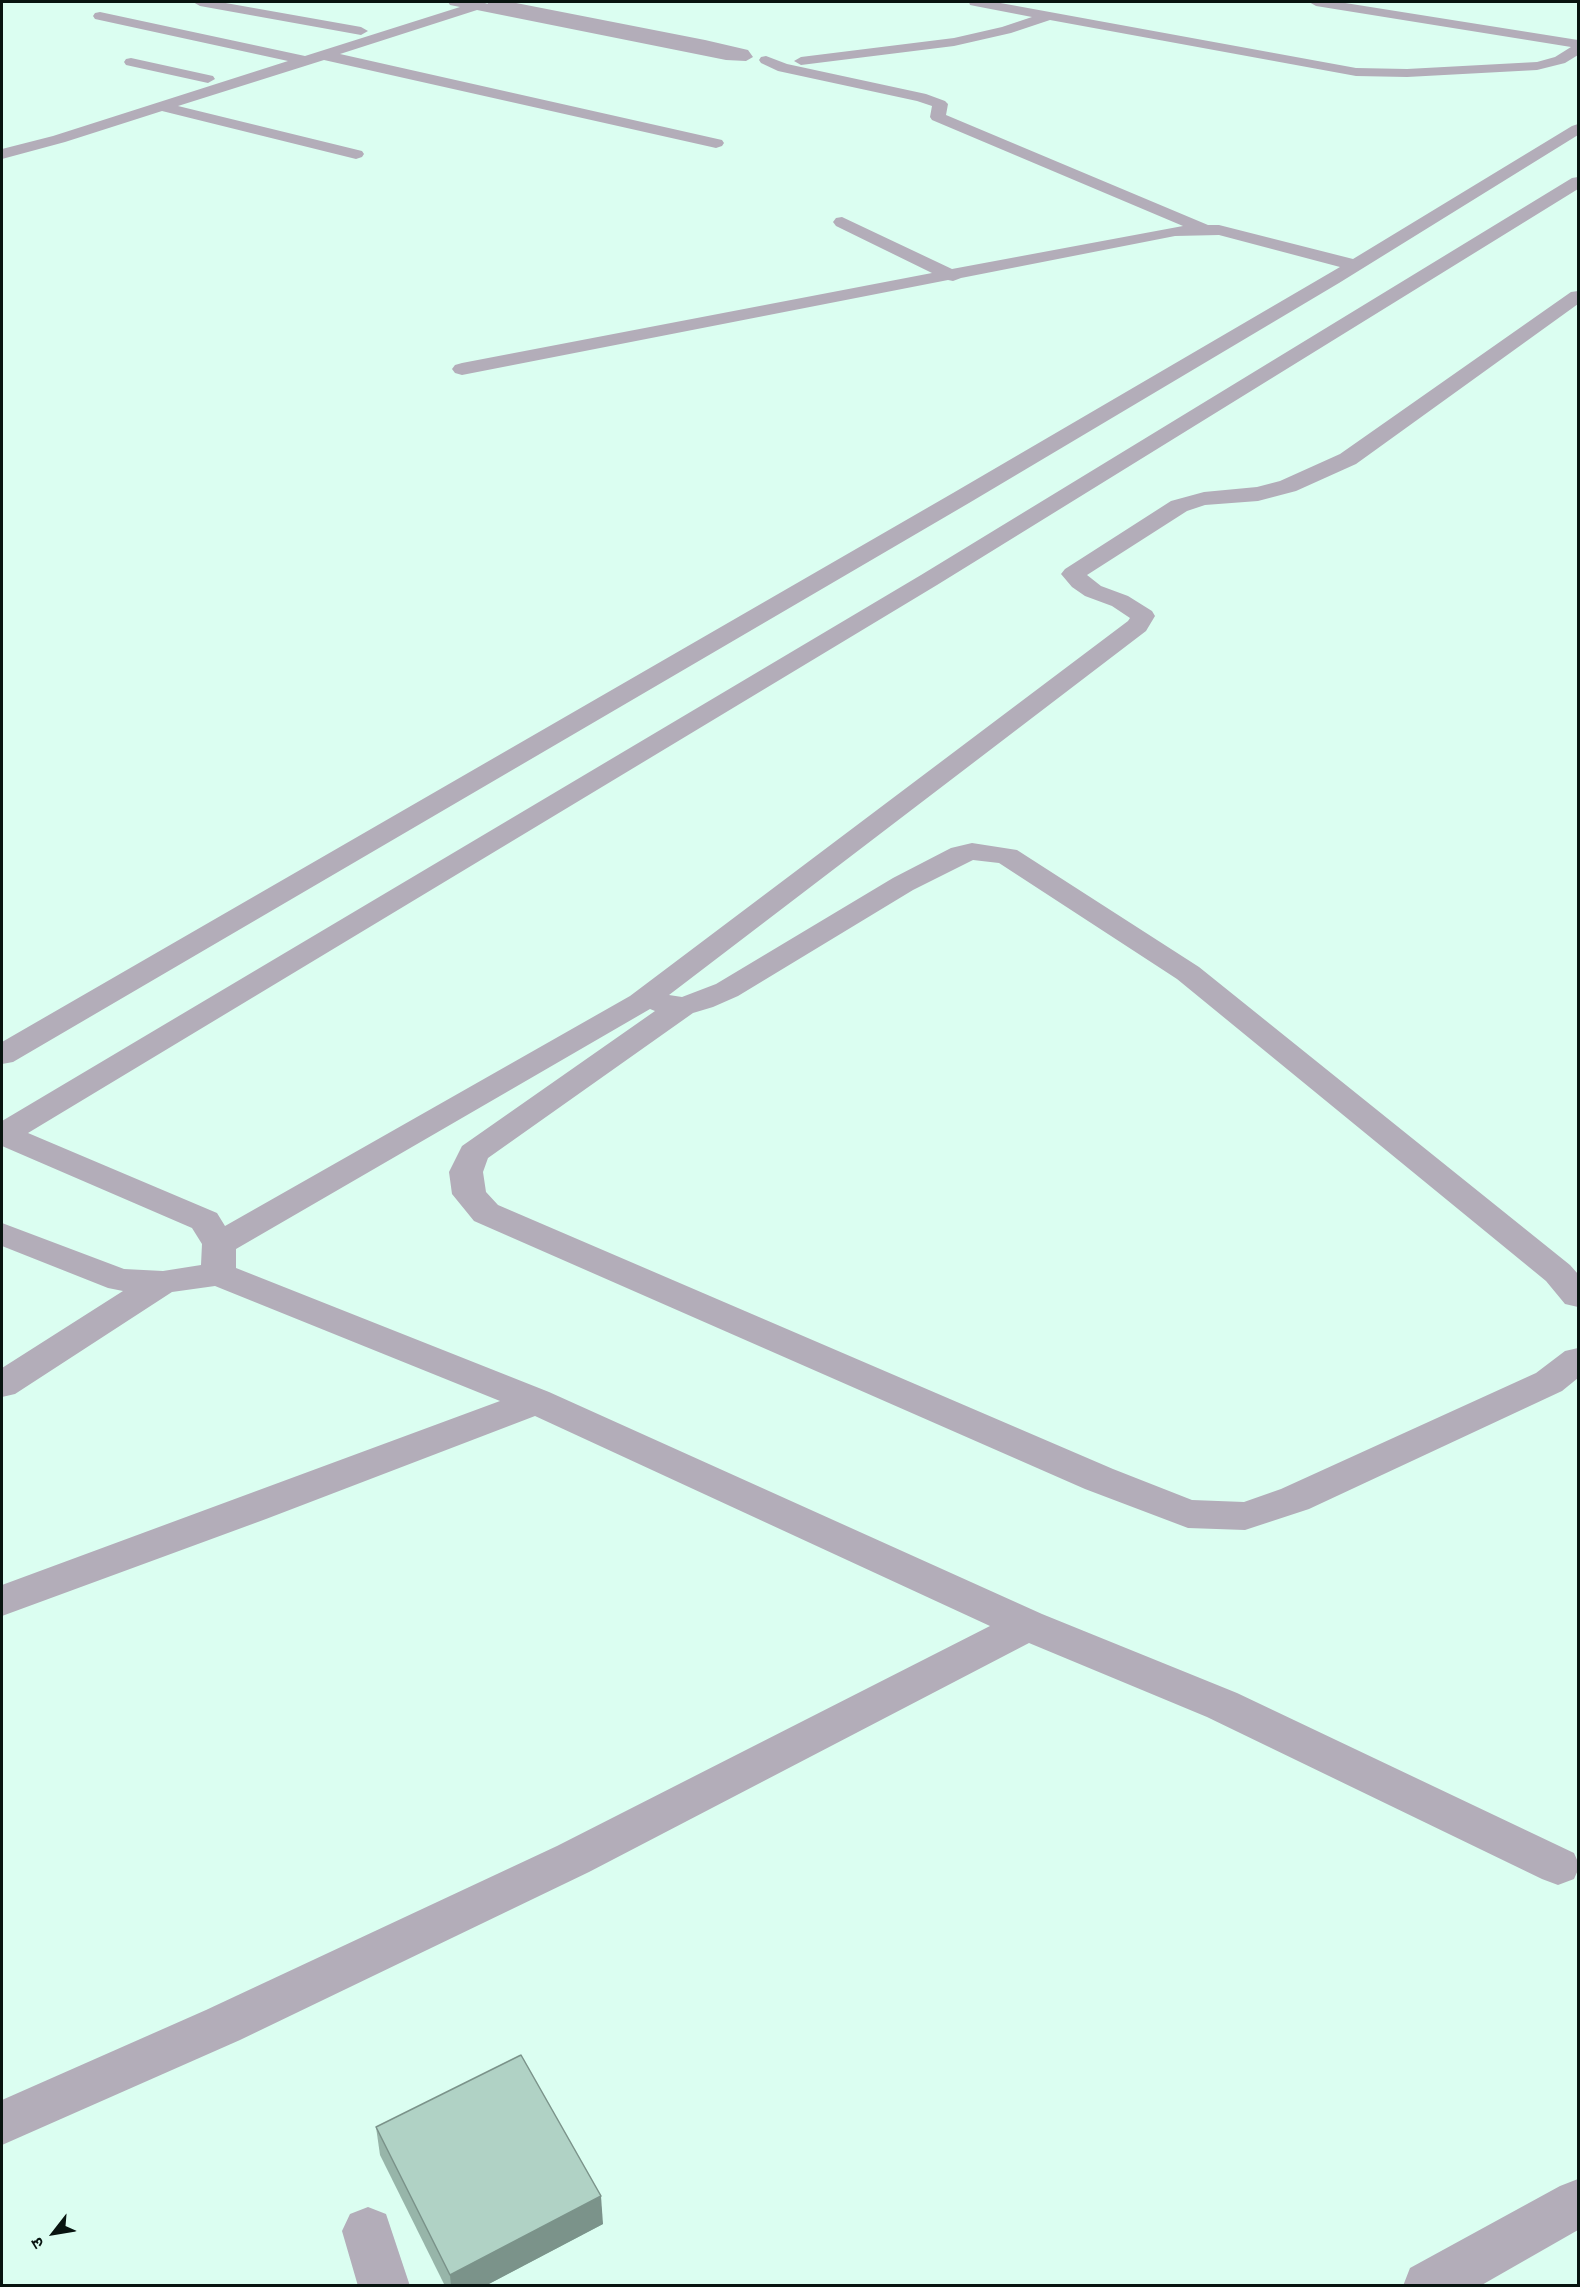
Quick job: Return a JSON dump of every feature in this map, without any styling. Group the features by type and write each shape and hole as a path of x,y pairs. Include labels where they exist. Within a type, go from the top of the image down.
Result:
{"street":[{"path":"200,2 362,32"},
{"path":"2,154 59,139 161,106 362,32 453,2 487,3 726,56 766,60 812,60 926,47 982,36 1049,15"},
{"path":"975,2 1356,72 1499,70 1536,66 1560,60 1578,49"},
{"path":"1316,2 1578,44"},
{"path":"321,55 487,3"},
{"path":"100,16 282,56"},
{"path":"2,144 282,56 302,55 321,55 716,143"},
{"path":"766,60 783,68 921,97 940,104 938,117 1206,229 1355,265"},
{"path":"131,62 208,79"},
{"path":"138,101 356,153"},
{"path":"2,1055 971,492 1355,265 1578,129"},
{"path":"2,1135 919,586 1578,182"},
{"path":"842,222 953,276"},
{"path":"462,369 953,276 1174,231 1206,229"},
{"path":"2,1385 163,1282 219,1259 641,1002 1137,626 1143,615 1120,601 1093,591 1073,574 1179,506 1204,499 1258,494 1288,486 1348,459 1578,296"},
{"path":"641,1002 682,1006 702,1001 727,990 903,884 961,854 972,851 1006,856 1188,973 1558,1273 1578,1296"},
{"path":"682,1006 474,1153 466,1172 469,1194 486,1213 1099,1479 1188,1514 1245,1516 1295,1499 1549,1382 1578,1360"},
{"path":"2,1135 205,1221 219,1259 1027,1625 1222,1705 1558,1866"},
{"path":"2,1234 120,1280 163,1282"},
{"path":"2,1601 536,1401"},
{"path":"2,2123 223,2025 573,1859 1027,1625"},
{"path":"1429,2286 1578,2203"},
{"path":"368,2231 384,2286"}],"building":[{"path":"521,2055 601,2196 450,2275 376,2127"}]}
